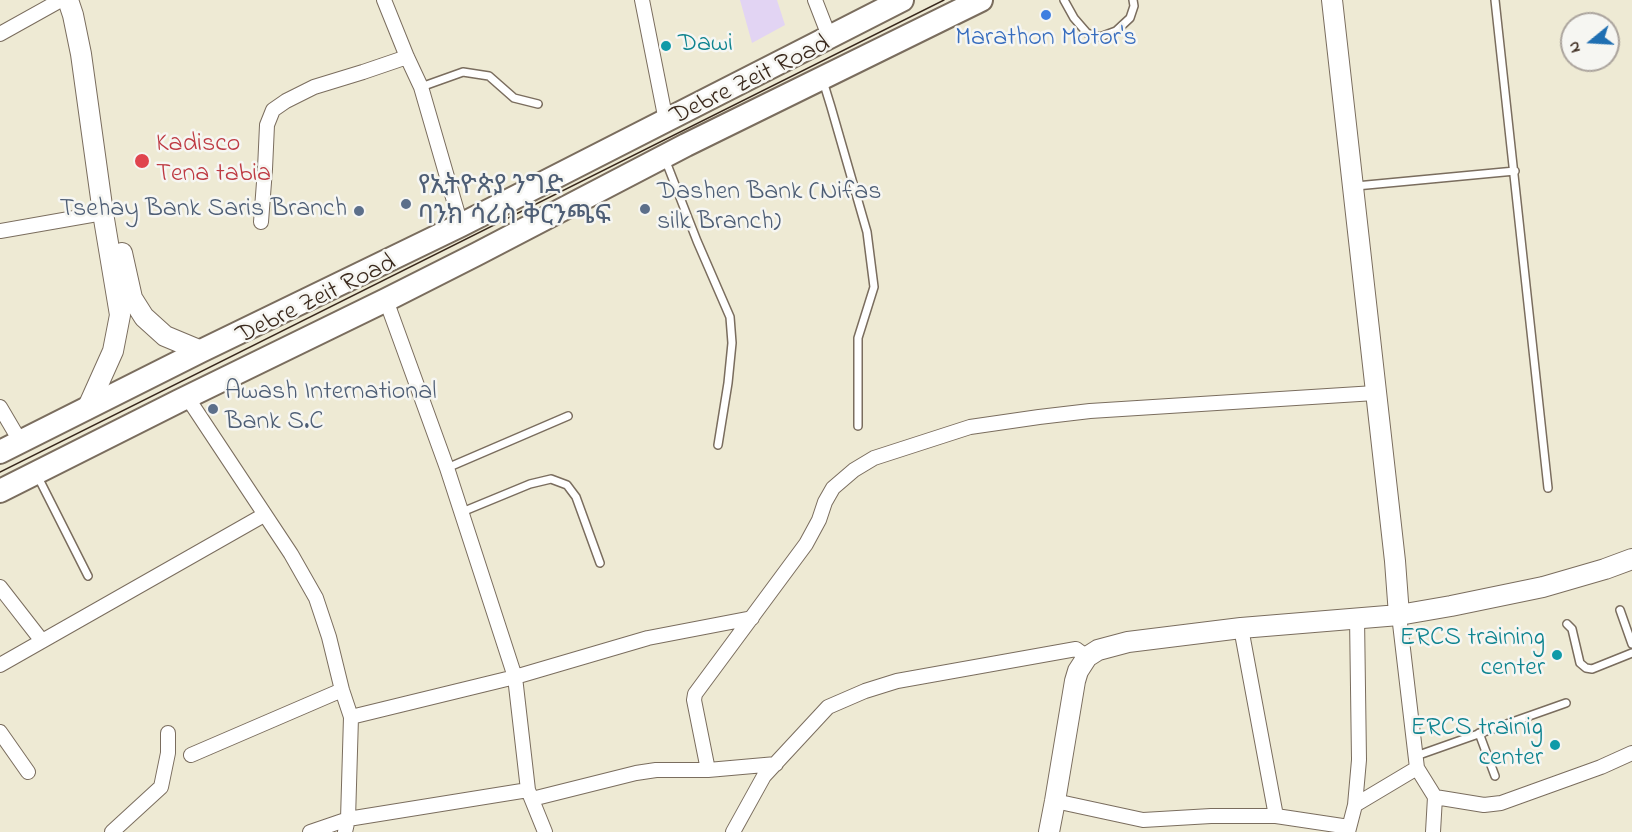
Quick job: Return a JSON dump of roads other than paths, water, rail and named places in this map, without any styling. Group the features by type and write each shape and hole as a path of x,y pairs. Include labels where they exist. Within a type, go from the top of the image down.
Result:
{"main road":[{"name":"Debre Zeit Road","path":"0,452 201,351 461,225 902,0"},
{"name":"Debre Zeit Road","path":"0,491 386,300 664,157 981,0"}],"street":[{"path":"0,34 61,0"},
{"path":"68,0 81,54 106,193 132,298 144,318 165,336 201,351"},
{"path":"80,0 91,53 106,193 103,213 120,315 113,351 87,409"},
{"path":"384,0 421,87 461,225"},
{"path":"642,0 666,121"},
{"path":"815,0 829,36"},
{"path":"1332,0 1395,561 1399,615 1417,762 1435,797 1433,832"},
{"path":"261,222 267,125 273,110 286,100 315,87 407,57"},
{"path":"0,231 103,213"},
{"path":"386,300 447,468 515,677 530,795 545,832"},
{"path":"708,770 694,700 695,694 806,544 833,488 854,470 874,458 970,427 1039,417 1090,411 1375,393"},
{"path":"187,397 291,554 316,598 351,717 346,826"},
{"path":"0,407 20,441"},
{"path":"0,665 264,515"},
{"path":"1049,832 1075,681 1087,657 1098,650 1128,642 1241,628 1399,615 1543,587 1632,559"},
{"path":"0,587 42,640"},
{"path":"1055,801 1143,820 1211,816 1276,816 1348,830 1355,805 1359,760 1356,617"},
{"path":"351,717 515,677 648,638 752,618"},
{"path":"1241,628 1276,816"},
{"path":"733,832 764,776 828,707 865,691 897,681 1076,649 1087,657"},
{"path":"191,755 342,690"},
{"path":"0,732 28,772"},
{"path":"112,832 161,787 165,771 168,733"},
{"path":"1435,797 1484,805 1501,803 1601,767 1632,753"},
{"path":"1355,805 1417,762"},
{"path":"310,832 530,795 656,770 708,770 776,764"}],"lane":[{"path":"1065,0 1074,18 1087,33 1100,37 1116,30 1130,18 1134,6 1133,0"},
{"path":"1495,0 1548,488"},
{"path":"421,87 463,72 489,76 514,98 538,104"},
{"path":"822,79 867,232 874,286 858,338 858,426"},
{"path":"664,157 730,317 732,343 718,445"},
{"path":"1352,186 1515,171"},
{"path":"447,468 568,416"},
{"path":"36,473 88,576"},
{"path":"462,512 530,484 551,479 567,485 576,498 600,562"},
{"path":"1620,610 1632,644"},
{"path":"1567,624 1572,629 1580,663 1586,668 1592,669 1632,653"},
{"path":"1417,762 1479,734 1566,703"},
{"path":"1479,734 1495,776"}],"tram line":[{"path":"0,472 944,0"}],"place":[{"name":"Marathon Motor's","path":"1046,15"},
{"name":"Dawi","path":"666,46"},
{"name":"Kadisco Tena tabia","path":"142,161"},
{"name":"የኢትዮጵያ ንግድ ባንክ ሳሪስ ቅርንጫፍ","path":"406,204"},
{"name":"Dashen Bank (Nifas silk Branch)","path":"645,209"},
{"name":"Tsehay Bank Saris Branch","path":"359,211"},
{"name":"Awash International Bank S.C","path":"213,409"},
{"name":"ERCS training center","path":"1557,655"},
{"name":"ERCS trainig center","path":"1555,745"}]}
